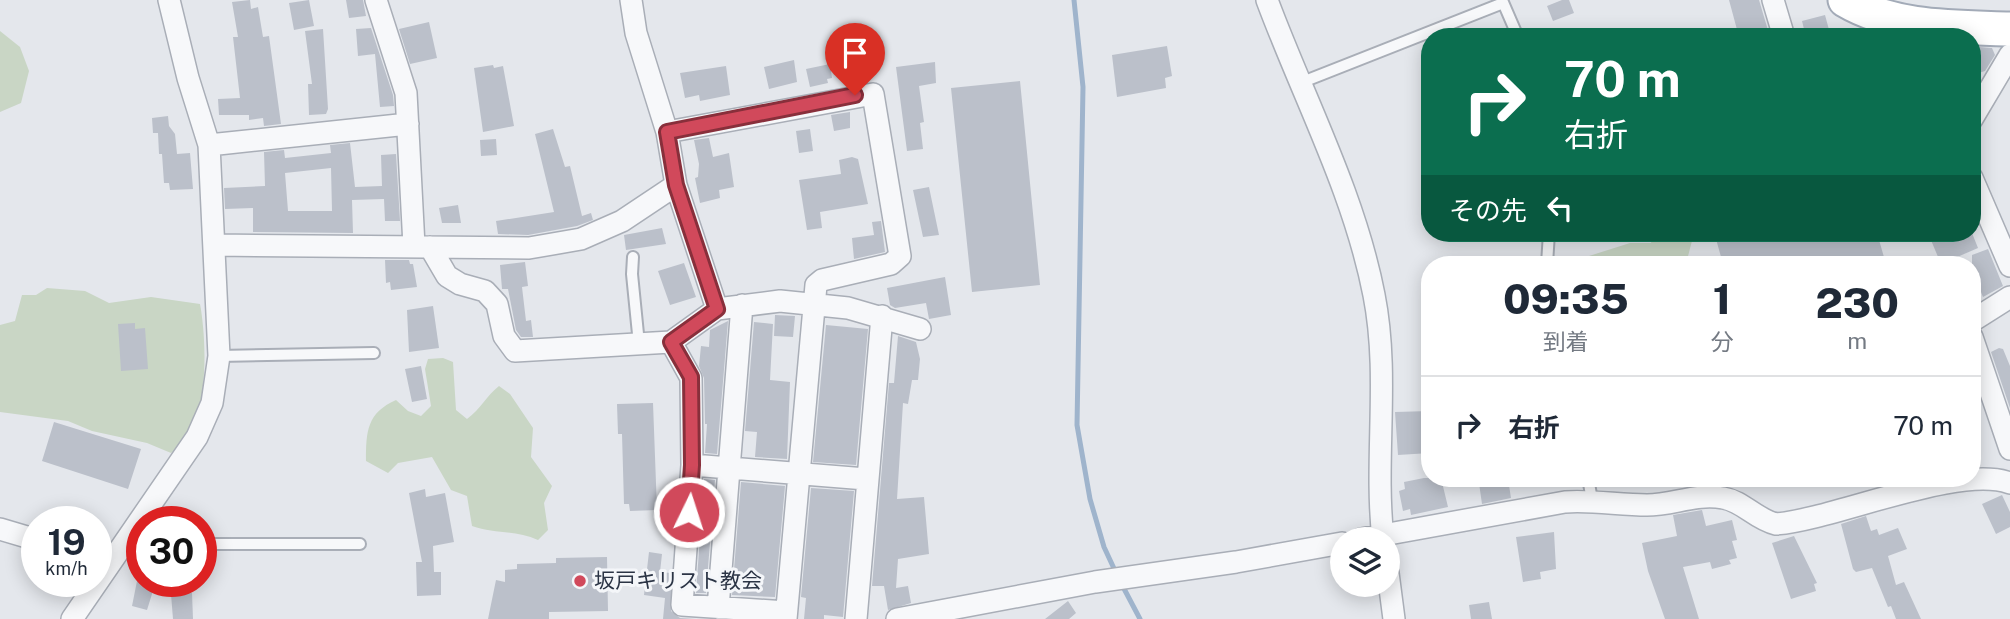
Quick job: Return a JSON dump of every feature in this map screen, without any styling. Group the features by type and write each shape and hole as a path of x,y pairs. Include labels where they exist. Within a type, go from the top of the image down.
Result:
{"main road":[{"path":"1845,0 1895,19 1932,26 2010,29"}],"street":[{"path":"153,506 197,437 212,403 219,356 209,145 188,78 170,0"},
{"path":"376,0 405,93 422,246 447,276 460,284 485,291 497,304 504,336 515,351 671,342 717,309 780,301 813,303 882,316 920,329"},
{"path":"631,0 636,33 667,132 676,185 717,309"},
{"path":"1267,0 1341,184 1374,295 1381,350 1383,527"},
{"path":"1773,0 1781,28"},
{"path":"1981,104 2010,55"},
{"path":"667,132 873,94 900,256 891,264 822,281 816,285 786,615 682,605 692,465 691,377 671,342"},
{"path":"209,145 408,124"},
{"path":"214,245 529,248 581,239 622,221 676,185"},
{"path":"1981,199 2010,266"},
{"path":"1981,315 2010,297"},
{"path":"718,608 732,467 742,304"},
{"path":"856,619 882,316"},
{"path":"1981,364 2010,449"},
{"path":"692,465 866,479"},
{"path":"1981,481 2010,484"},
{"path":"1400,533 1517,509 1592,500 1644,505 1705,495 1735,500 1761,520 1776,524 1933,487"},
{"path":"0,529 21,535"},
{"path":"112,554 126,541"},
{"path":"897,619 1095,582 1236,562 1330,544"},
{"path":"72,619 84,597"},
{"path":"1391,597 1394,619"}],"lane":[{"path":"1438,28 1503,2 1514,28"},
{"path":"1300,83 1421,35"},
{"path":"633,257 632,274 639,344"},
{"path":"219,356 373,353"},
{"path":"1590,487 1592,500"},
{"path":"217,544 360,544"}],"green space":[{"path":"0,31 20,47 29,71 21,103 0,112"},
{"path":"1692,242 1688,256 1589,256 1630,243"},
{"path":"47,288 85,291 109,303 151,297 200,304 204,362 200,406 184,442 171,453 147,443 92,431 68,421 0,412 0,325 15,321 22,295 36,295"},
{"path":"443,358 453,362 456,410 467,419 499,386 510,394 533,428 531,457 552,486 544,503 548,530 538,540 472,526 467,496 451,490 432,457 398,463 388,473 366,461 368,432 374,417 386,405 396,400 408,411 421,416 431,406 425,369 428,359"}],"building":[{"path":"250,0 251,9 258,7 263,37 269,36 281,124 264,126 263,118 249,120 249,115 219,115 218,99 240,98 233,37 238,37 232,2"},
{"path":"309,0 314,26 294,30 289,3"},
{"path":"346,0 363,0 366,16 349,18"},
{"path":"1569,0 1574,13 1553,21 1547,6"},
{"path":"1729,0 1759,0 1767,28 1737,28"},
{"path":"1825,15 1829,28 1804,28 1802,21"},
{"path":"429,22 437,58 410,64 399,29"},
{"path":"371,28 393,95 394,106 380,107 375,54 358,56 356,29"},
{"path":"323,29 328,109 326,114 309,115 308,84 312,84 305,31"},
{"path":"1167,46 1172,76 1165,78 1166,88 1117,97 1112,55"},
{"path":"1981,47 1992,48 1995,55 1985,71 1981,72"},
{"path":"794,60 797,82 769,89 764,67"},
{"path":"935,62 936,83 919,86 924,122 920,123 923,149 907,151 896,67"},
{"path":"830,64 832,78 827,79 828,83 810,87 806,69"},
{"path":"493,65 494,68 503,66 514,126 483,132 474,68"},
{"path":"726,66 730,95 700,101 699,95 685,98 680,73"},
{"path":"1020,81 1040,285 972,292 951,88"},
{"path":"850,112 850,128 834,131 831,115"},
{"path":"168,116 169,126 175,134 177,154 190,153 193,189 170,190 169,183 164,183 162,154 159,154 158,133 153,133 152,118"},
{"path":"553,129 565,167 570,166 582,216 591,213 593,220 577,226 528,235 498,234 496,221 554,212 535,134"},
{"path":"810,129 813,151 799,153 796,131"},
{"path":"709,138 713,157 729,153 734,187 719,190 720,198 700,203 695,178 698,177 699,164 694,140"},
{"path":"496,139 497,155 481,156 480,140"},
{"path":"350,143 355,187 382,186 381,155 396,154 400,221 385,221 384,199 352,200 353,233 253,232 253,208 225,209 224,188 265,186 264,152 284,150 285,158 331,153 330,145","holes":["331,168 332,211 288,211 285,173"]},
{"path":"852,157 858,159 868,204 820,212 822,228 807,230 799,180 841,174 839,160"},
{"path":"929,187 939,235 923,237 913,190"},
{"path":"458,205 461,223 442,223 439,208"},
{"path":"881,221 885,252 854,259 852,238 874,235 872,222"},
{"path":"662,228 666,244 626,250 624,235"},
{"path":"1717,242 1880,242 1884,256 1721,256"},
{"path":"1932,242 1976,242 1978,248 1960,256 1938,256"},
{"path":"1988,249 2003,286 1983,297 1981,256 1972,255"},
{"path":"385,260 409,260 410,264 413,264 417,287 391,290 390,282 386,283"},
{"path":"525,262 528,286 522,287 526,321 531,320 533,337 521,337 516,330 508,289 502,289 500,265"},
{"path":"684,263 696,297 670,305 658,271"},
{"path":"945,277 951,315 929,319 926,303 895,308 890,305 887,288"},
{"path":"433,306 439,348 409,352 407,310"},
{"path":"775,315 795,316 793,337 774,336"},
{"path":"728,321 717,454 705,453 707,424 704,378 699,366 701,346 709,347 710,330"},
{"path":"754,322 773,324 770,380 790,382 787,459 755,457 757,432 745,431"},
{"path":"135,323 135,329 145,328 148,369 121,371 118,324"},
{"path":"826,325 868,329 856,465 813,462"},
{"path":"898,336 916,342 920,359 918,380 912,380 908,404 903,403 897,499 924,497 929,554 898,559 896,588 908,586 911,603 888,610 884,586 872,586 889,383 894,383"},
{"path":"2003,349 2010,366 2010,408 1991,352"},
{"path":"421,366 427,399 412,402 405,369"},
{"path":"653,403 657,510 630,511 629,504 624,504 622,434 618,434 617,404"},
{"path":"1421,411 1421,454 1398,455 1395,412"},
{"path":"54,422 141,449 128,489 42,461"},
{"path":"704,479 715,480 706,593 696,593"},
{"path":"1421,479 1421,487 1443,487 1448,507 1411,515 1410,509 1403,511 1399,491 1405,489 1404,482"},
{"path":"741,482 785,486 775,597 732,595"},
{"path":"1480,487 1509,487 1511,498 1482,504"},
{"path":"811,488 854,491 843,617 824,615 824,619 804,619 806,598 801,597"},
{"path":"425,489 426,497 445,493 454,542 433,546 434,572 441,572 441,595 417,596 416,562 422,562 409,493"},
{"path":"2002,495 2010,512 2010,527 1996,534 1982,504"},
{"path":"1702,510 1706,526 1732,520 1737,540 1732,541 1737,558 1729,560 1731,564 1712,569 1710,562 1683,567 1699,619 1665,619 1648,571 1642,543 1677,536 1673,515"},
{"path":"1866,516 1871,531 1877,529 1879,535 1898,528 1907,549 1888,556 1896,585 1904,582 1921,619 1896,619 1891,606 1888,607 1872,568 1856,572 1853,569 1841,524"},
{"path":"1554,532 1556,569 1540,572 1541,579 1523,582 1516,537"},
{"path":"1794,536 1817,583 1814,584 1816,591 1791,599 1772,543"},
{"path":"649,552 662,554 660,572 671,573 671,611 680,618 695,619 663,619 665,598 644,595"},
{"path":"607,557 608,611 549,612 549,619 488,619 496,580 505,582 505,570 517,569 517,564 556,563 556,558"},
{"path":"134,597 151,597 147,610 132,606"},
{"path":"171,597 192,597 193,619 173,619"},
{"path":"1068,601 1076,613 1069,619 1045,619"},
{"path":"1489,602 1492,619 1471,619 1469,605"}],"waterway":[{"path":"1074,0 1083,87 1077,425 1090,499 1104,547 1117,575"},
{"path":"1121,583 1140,619"}],"place":[{"name":"坂戸キリスト教会","path":"580,581"}],"route":[{"path":"689,512 692,465 691,377 671,342 717,309 676,185 667,132 855,95"}]}
